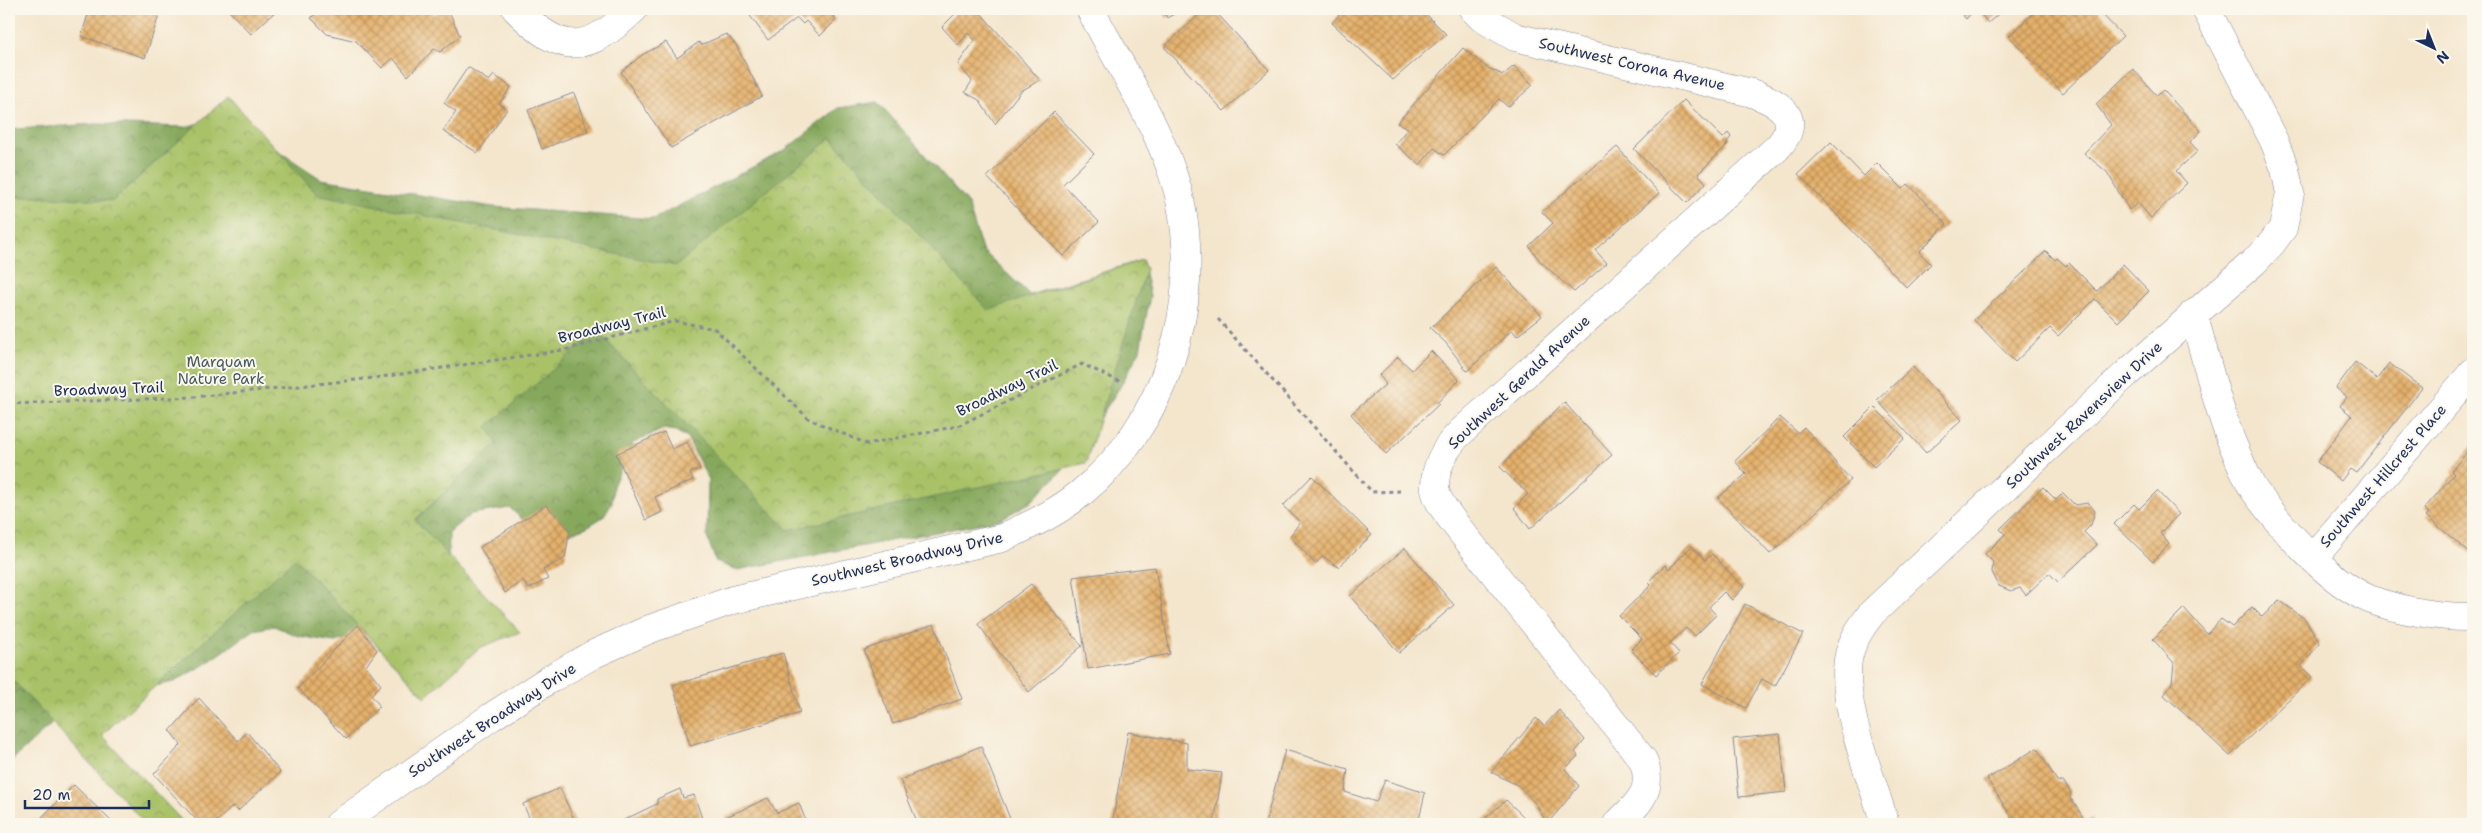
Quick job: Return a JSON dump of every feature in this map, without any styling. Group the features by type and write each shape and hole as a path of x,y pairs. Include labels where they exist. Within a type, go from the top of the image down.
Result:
{"street":[{"path":"516,9 538,29 552,39 565,44 595,40 614,28 634,9"},
{"name":"Southwest Broadway Drive","path":"339,824 491,717 550,679 594,654 650,630 733,600 1002,538 1033,524 1068,503 1104,471 1132,438 1157,399 1170,368 1185,300 1183,223 1180,200 1152,126 1090,9"},
{"name":"Southwest Corona Avenue","path":"1473,9 1482,18 1515,37 1752,92 1778,104 1786,112 1789,120"},
{"name":"Southwest Ravensview Drive","path":"1885,824 1860,747 1847,683 1848,659 1858,631 1872,612 2126,374 2254,262 2283,228 2290,193 2285,169 2274,141 2206,9"},
{"name":"Southwest Gerald Avenue","path":"1436,489 1443,454 1449,444 1777,148 1785,139 1789,130 1789,120"},
{"path":"2193,314 2233,444 2254,488 2313,558 2346,586 2369,599 2395,606 2459,617 2473,617"},
{"name":"Southwest Hillcrest Place","path":"2313,558 2473,372"},
{"path":"1436,489 1440,502 1455,524 1643,760 1648,774 1647,787 1640,802 1617,824"}],"path":[{"path":"1185,300 1208,308 1372,492 1436,489"},
{"name":"Broadway Trail","path":"9,404 194,397 374,378 564,350 675,321 715,329 809,419 867,444 958,426 1082,364 1157,399"}],"green space":[{"name":"Marquam Nature Park","path":"228,96 317,194 676,266 831,138 988,310 1142,260 1146,269 1086,463 788,530 597,331 487,427 497,443 415,520 520,632 479,648 425,697 295,558 102,735 185,824 146,824 9,676 9,198 35,196 113,201"},
{"name":"Marquam Nature Park","path":"878,102 968,204 982,250 1030,295 1142,260 1150,296 1140,350 1120,387 1072,460 1031,502 999,520 737,570 716,562 707,537 708,479 688,439 676,431 664,429 633,443 613,486 612,503 603,517 587,527 556,538 536,532 510,508 471,514 449,532 448,581 405,621 335,642 298,636 274,626 254,630 207,663 174,682 155,686 94,685 9,763 9,133 15,129 96,124 185,127 226,116 321,179 493,207 654,219 785,150 838,108"}],"building":[{"path":"90,9 161,9 145,58 81,36"},
{"path":"227,9 278,9 251,34"},
{"path":"320,9 429,9 435,15 441,9 448,9 460,36 440,52 434,49 408,76 393,58 382,68 356,41 327,34 311,18"},
{"path":"737,9 828,9 836,20 820,36 806,21 803,24 797,18 768,40 748,13"},
{"path":"960,9 977,9 1040,80 1021,91 995,124 979,100 965,92 972,81 958,64 975,40 968,33 958,45 942,27"},
{"path":"1162,9 1183,9 1167,18"},
{"path":"1205,9 1213,9 1269,70 1224,111 1164,47"},
{"path":"1344,9 1421,9 1446,34 1393,80 1332,23"},
{"path":"1957,9 1975,9 1966,19"},
{"path":"1977,9 2004,9 1988,23"},
{"path":"2037,9 2097,9 2123,36 2063,93 2009,36"},
{"path":"726,34 736,45 762,96 671,148 621,72 642,55 666,42 677,58 699,42 701,45"},
{"path":"1463,48 1486,67 1503,75 1514,66 1533,85 1508,107 1499,99 1444,155 1434,148 1420,165 1395,144 1408,128 1397,123"},
{"path":"468,67 489,81 494,75 511,87 499,104 507,109 478,153 443,131 456,112 444,103"},
{"path":"2133,69 2157,96 2163,90 2201,131 2190,142 2198,151 2176,171 2187,183 2151,218 2138,203 2129,210 2107,172 2084,153 2111,125 2096,104"},
{"path":"574,93 588,131 542,149 528,110"},
{"path":"1684,100 1723,138 1728,133 1731,137 1727,142 1728,144 1698,174 1706,183 1687,203 1634,149"},
{"path":"1054,112 1094,154 1063,184 1099,222 1063,256 987,177"},
{"path":"1831,142 1864,176 1877,163 1903,189 1908,184 1947,224 1919,252 1931,264 1907,288 1798,174"},
{"path":"1617,147 1659,193 1595,250 1607,263 1574,292 1540,261 1529,246 1553,223 1542,212"},
{"path":"2046,251 2055,260 2057,258 2066,266 2069,263 2097,291 2123,264 2149,291 2118,322 2095,299 2058,336 2050,328 2015,362 1974,320"},
{"path":"1496,267 1542,316 1517,336 1512,330 1467,371 1446,343 1430,328"},
{"path":"1431,351 1459,380 1437,403 1439,404 1386,454 1351,414 1386,384 1379,375 1398,357 1412,370"},
{"path":"2355,362 2377,379 2389,363 2422,388 2356,473 2350,469 2341,481 2317,462 2352,416 2340,406 2347,397 2336,388"},
{"path":"1913,367 1962,420 1926,453 1877,400"},
{"path":"1564,402 1612,455 1530,529 1514,508 1528,494 1500,467"},
{"path":"1874,407 1905,438 1874,467 1844,437"},
{"path":"1780,417 1798,433 1804,427 1851,480 1770,554 1718,498 1746,474 1735,461"},
{"path":"664,432 672,449 687,442 700,469 690,473 693,480 655,497 662,512 646,520 616,454"},
{"path":"2473,445 2472,555 2426,516 2429,513 2424,509 2454,474 2451,471"},
{"path":"1312,476 1372,535 1338,567 1323,556 1315,564 1290,536 1300,522 1283,506"},
{"path":"2043,487 2056,500 2063,493 2075,505 2088,503 2095,511 2091,525 2084,532 2097,545 2058,582 2049,573 2026,595 2020,588 2011,591 1999,586 1992,572 1993,562 1985,554 2005,534 2000,529"},
{"path":"2157,491 2179,514 2160,533 2169,544 2153,562 2114,524 2134,504 2139,509"},
{"path":"546,505 570,530 565,558 543,570 548,579 528,589 523,580 505,593 480,547"},
{"path":"1692,546 1705,560 1712,554 1744,587 1732,600 1724,592 1709,607 1716,615 1695,636 1686,628 1670,643 1679,653 1656,675 1631,650 1642,639 1619,616 1651,585 1648,582 1665,565 1669,569"},
{"path":"1405,548 1454,605 1399,653 1350,596"},
{"path":"1155,567 1170,654 1088,669 1073,577"},
{"path":"1031,584 1082,646 1029,692 978,624"},
{"path":"2279,600 2305,619 2320,643 2301,666 2312,677 2230,756 2164,695 2172,683 2174,663 2153,639 2184,608 2207,634 2221,619 2232,627 2252,607 2262,617"},
{"path":"1745,604 1803,634 1775,686 1762,679 1746,708 1702,684"},
{"path":"934,624 962,699 893,724 864,650"},
{"path":"358,625 377,650 366,666 381,685 371,695 380,706 346,739 298,688"},
{"path":"783,653 800,713 690,746 673,685"},
{"path":"199,698 238,741 247,732 280,772 238,811 233,806 214,824 200,824 154,774 181,745 170,731"},
{"path":"1559,710 1585,740 1575,752 1578,756 1565,769 1579,786 1547,824 1536,804 1519,786 1491,772 1536,718 1544,726"},
{"path":"1128,732 1187,743 1187,769 1222,773 1214,824 1112,824"},
{"path":"1780,734 1786,792 1739,797 1733,739"},
{"path":"981,746 1012,824 918,824 900,780"},
{"path":"2037,748 2057,781 2064,782 2071,793 2070,797 2086,822 2092,818 2096,824 2016,824 1987,779"},
{"path":"1285,750 1348,769 1345,792 1376,802 1385,780 1425,793 1418,824 1265,824"},
{"path":"74,785 114,824 9,824 9,819 39,820"},
{"path":"560,788 576,824 532,824 523,804"},
{"path":"680,789 683,798 694,795 704,824 615,824 657,804 657,799"},
{"path":"768,798 777,813 799,803 807,824 729,824 726,817"},
{"path":"1506,800 1522,815 1527,824 1479,824"}]}
